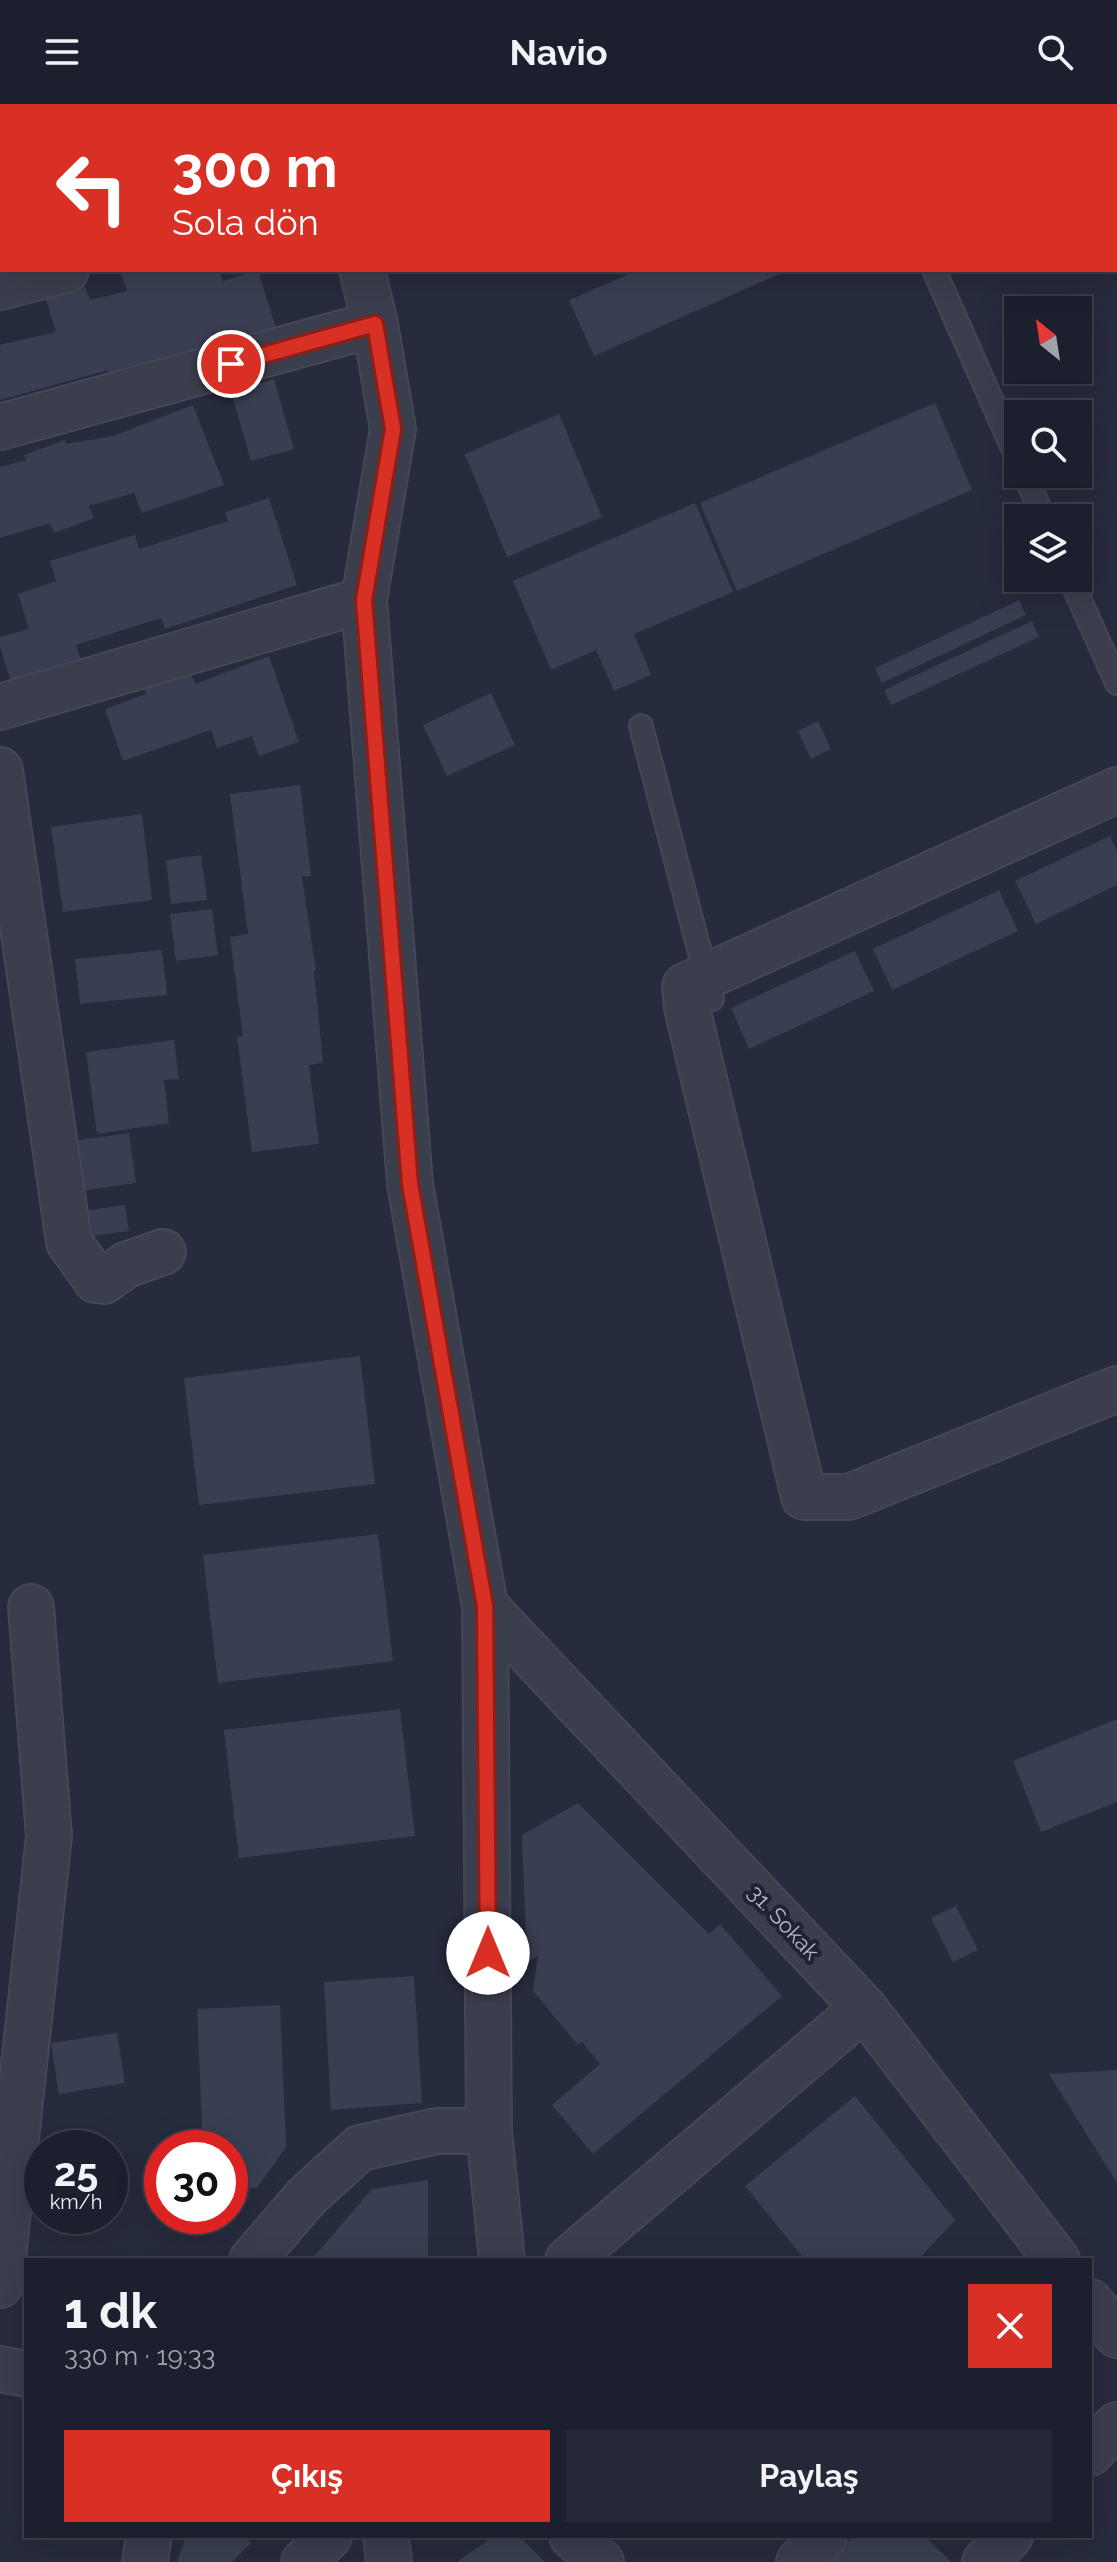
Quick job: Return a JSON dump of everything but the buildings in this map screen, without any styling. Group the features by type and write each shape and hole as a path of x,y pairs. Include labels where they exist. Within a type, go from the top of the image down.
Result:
{"street":[{"path":"0,287 58,272"},
{"path":"362,272 393,429 364,600 410,1184 485,1606 489,2131 502,2258"},
{"path":"0,427 375,324"},
{"path":"0,707 364,600"},
{"path":"0,770 69,1242 96,1280 104,1281 126,1265 163,1252"},
{"path":"702,995 1117,790"},
{"path":"702,995 1117,814"},
{"path":"702,995 819,1465 842,1477 1117,1368"},
{"path":"702,995 804,1497 849,1497 1117,1389"},
{"name":"31. Sokak","path":"485,1606 864,2008 1055,2258"},
{"path":"0,2285 49,1836 31,1607"},
{"path":"570,2258 864,2008"},
{"path":"254,2258 307,2196 360,2148 437,2131 489,2131"},
{"path":"1092,2304 1117,2335"},
{"path":"0,2369 24,2374"},
{"path":"1092,2451 1117,2425"},
{"path":"145,2562 149,2538"},
{"path":"304,2562 327,2538"},
{"path":"386,2538 389,2562"},
{"path":"574,2538 601,2562"},
{"path":"799,2562 822,2538"},
{"path":"985,2562 1008,2538"}],"lane":[{"path":"935,272 1004,428"},
{"path":"1076,592 1117,683"},
{"path":"641,726 702,995"}],"route":[{"path":"231,364 375,324 393,429 364,600 410,1184 485,1606 488,1953"}]}
